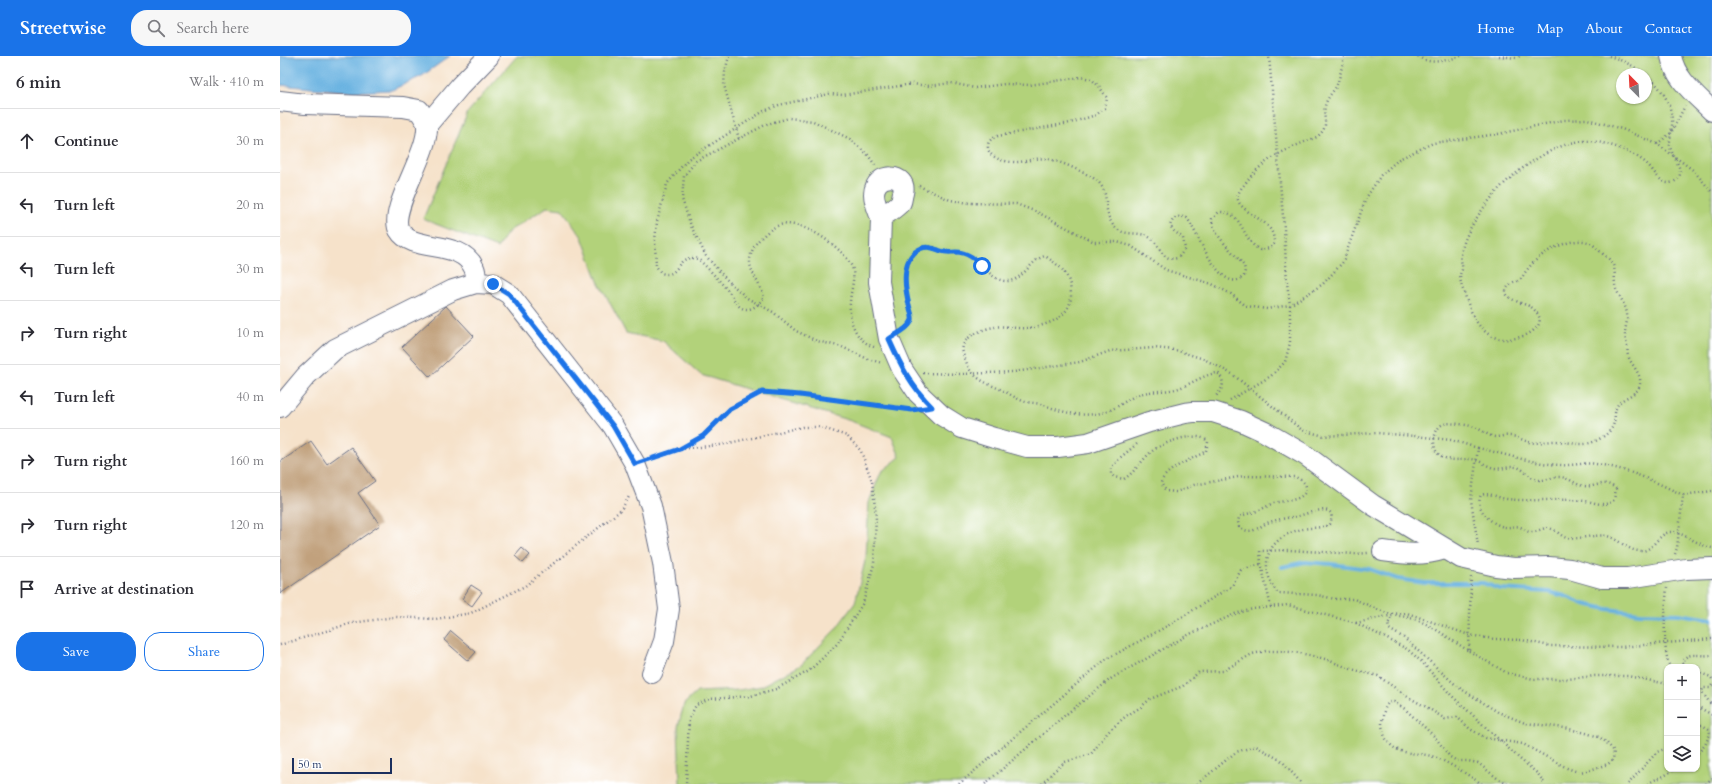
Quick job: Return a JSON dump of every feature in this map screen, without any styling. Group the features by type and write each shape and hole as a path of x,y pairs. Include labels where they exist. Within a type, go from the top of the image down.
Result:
{"street":[{"path":"427,125 460,86 489,56"},
{"path":"1671,56 1673,65 1692,92 1712,111"},
{"path":"280,101 305,104 403,107 419,110 427,125 426,142 396,218 399,230 408,239 449,248 469,259 475,269 476,283"},
{"path":"881,218 901,202 904,190 898,179 889,177 882,178 874,193 881,218 879,282 889,339 902,369 918,393 941,415 962,428 1027,447 1058,447 1088,443 1149,422 1194,412 1213,412 1241,421 1265,432 1305,455 1373,506 1461,558 1473,568 1549,567 1570,570 1602,578 1628,578 1686,569 1712,568"},
{"path":"280,407 306,376 335,349 453,290 476,283 493,284 509,294 613,426 638,472 651,506 663,562 669,609 664,641 652,673"},
{"path":"1383,551 1407,554 1430,554 1445,549"}],"path":[{"path":"729,56 725,72 724,85 739,139"},
{"path":"1213,412 1271,376 1284,362 1290,343 1290,305 1286,283 1278,154 1269,56"},
{"path":"1194,412 1201,404 1215,397 1222,390 1222,378 1218,374 1212,373 1192,384 1176,389 1140,394 1107,412 1079,416 1024,401 982,381 972,374 962,352 963,345 969,338 984,330 996,326 1025,328 1045,325 1061,315 1068,308 1071,297 1068,277 1061,268 1045,256 1037,258 1021,276 1014,280 1005,281 996,279 972,257 963,253 947,252 932,247 923,248 911,257 906,270 906,292 912,321 908,326 889,339 885,346 876,347 868,345 857,334 851,324 850,304 854,279 853,269 849,262 831,242 810,230 794,225 780,225 769,230 759,239 752,250 750,261 764,297 759,304 746,309 740,307 728,291 698,259 686,258 682,260 674,272 666,275 661,274 656,266 655,252 658,222 667,184 688,159 764,111 779,105 829,94 843,95 912,84 929,86 951,83 975,88 1005,84 1030,85 1081,77 1091,79 1099,86 1107,98 1105,108 1101,112 1070,123 998,136 991,139 988,144 988,149 991,154 1004,161 1015,162 1037,158 1048,159 1093,177 1104,189 1109,213 1114,226 1120,231 1128,234 1142,234 1148,237 1156,242 1165,256 1172,259 1178,258 1186,249 1183,238 1170,226 1176,217 1182,216 1187,218 1214,264 1224,276 1232,281 1235,281 1244,276 1244,266 1216,231 1212,224 1212,219 1219,212 1231,213 1236,218 1254,247 1260,250 1270,248 1274,244 1274,238 1269,227 1261,219 1241,205 1238,199 1238,193 1267,160 1317,137 1322,133 1326,121 1324,108 1327,99 1336,86 1344,56"},
{"path":"1418,56 1425,61 1434,61 1461,56"},
{"path":"1499,56 1516,58 1520,56"},
{"path":"1608,56 1631,64 1647,75 1658,87 1668,104 1672,116 1673,128 1669,144 1680,168 1680,175 1678,179 1669,183 1663,181 1650,166 1641,159 1610,145 1585,141 1565,145 1536,159 1503,184 1474,222 1461,255 1462,270 1460,276 1462,286 1474,318 1484,331 1495,338 1511,340 1525,336 1535,330 1540,323 1539,317 1530,307 1513,301 1509,297 1507,292 1509,286 1513,282 1519,280 1537,259 1550,250 1583,240 1594,245 1610,259 1615,270 1616,289 1624,304 1627,315 1625,336 1628,355 1640,379 1637,391 1617,406 1615,410 1615,422 1611,429 1601,438 1592,442 1580,445 1551,441 1541,443 1530,442 1511,436 1490,435 1473,426 1447,423 1442,424 1438,428 1434,438 1435,446 1438,453 1443,457 1461,461 1469,459 1475,460 1490,468 1500,469 1515,467 1522,470 1532,478 1539,480 1565,477 1581,486 1590,487 1607,483 1616,489 1614,500 1609,504 1603,505 1585,501 1548,499 1514,500 1499,498 1492,494 1486,493 1481,495 1478,501 1482,512 1503,527 1520,527 1527,531 1533,532 1546,528 1552,528 1568,538 1608,536 1634,550 1641,552 1668,532 1679,534 1698,544 1712,548"},
{"path":"1657,144 1671,133 1692,92"},
{"path":"882,178 868,155 850,139 812,121 789,118 767,124 696,161 684,176 682,199 691,226 706,256 726,279 747,298 773,312 796,331 817,341 842,347 868,358 902,369 928,373 972,374 1014,372 1080,362 1110,351 1154,348 1175,350 1204,359 1232,374 1302,430 1324,436 1378,434 1451,440 1528,460 1562,466 1595,464 1630,473 1656,482 1683,495 1712,491"},
{"path":"902,184 913,183 950,200 969,203 1016,204 1037,212 1094,242 1117,242 1131,246 1166,270 1212,284 1231,294 1246,306 1267,309 1290,305 1323,284 1343,262 1366,198 1381,175 1399,159 1433,143 1498,134 1564,120 1586,119 1622,129 1657,144 1693,170 1712,192"},
{"path":"280,645 352,623 395,617 436,619 471,613 525,586 621,510 638,472 703,436 730,409 762,392 800,395 912,410 932,407"},
{"path":"680,449 720,444 802,427 820,427 847,436 861,451 872,481 876,516 874,564 863,603 837,644 809,671 776,689 751,696 710,699 696,705 689,719 686,784"},
{"path":"1140,442 1111,468 1111,474 1114,477 1124,479 1133,473 1151,452 1159,447 1175,440 1200,436 1205,438 1208,442 1206,451 1193,457 1167,474 1162,479 1161,483 1166,491 1176,492 1194,484 1244,476 1296,477 1301,480 1305,485 1306,490 1296,499 1275,502 1252,513 1244,514 1239,517 1239,527 1243,530 1254,530 1268,522 1306,514 1319,509 1326,510 1330,514 1332,519 1330,524 1324,527 1303,529 1290,533 1274,544 1269,550 1266,565 1268,575 1273,587 1278,593 1317,595 1335,599 1354,599 1384,612 1396,614 1407,613 1469,635 1494,639 1522,640 1550,646 1621,647 1712,639"},
{"path":"1469,650 1470,594 1473,568 1478,547 1471,500 1475,460 1478,448"},
{"path":"1668,664 1667,661 1666,604 1669,572 1677,548 1683,495"},
{"path":"1271,607 1261,564 1260,551 1289,550 1355,554 1383,551"},
{"path":"959,784 1105,660 1169,625 1232,586 1242,570 1261,564"},
{"path":"985,784 1064,716 1112,678 1190,634 1235,614 1288,605 1356,623 1412,653 1422,662 1451,695 1538,774 1545,784"},
{"path":"1042,784 1065,762 1091,754 1108,732 1126,716 1141,707 1153,697 1183,686 1199,672 1223,671 1252,654 1266,651 1281,651 1325,659 1356,671 1378,676 1408,697 1445,719 1454,716 1457,717 1477,733 1486,738 1523,744 1567,768 1578,772 1587,771 1608,764 1614,758 1614,751 1611,747 1599,738 1565,728 1526,723 1515,720 1498,712 1458,687 1404,638 1389,628 1388,624 1396,614"},
{"path":"1356,623 1405,616 1421,622 1507,673 1534,679 1567,680 1595,676 1628,676 1664,683"},
{"path":"1683,664 1684,657 1688,655 1712,655"},
{"path":"1700,673 1711,677 1712,679"},
{"path":"1712,685 1710,688 1703,688 1702,692 1712,706"},
{"path":"1482,784 1456,767 1435,757 1402,752 1394,748 1388,742 1382,726 1386,705 1390,702 1394,702 1405,709 1435,737 1450,757 1457,761 1468,760 1478,763 1497,778 1509,784"},
{"path":"1700,708 1712,715"},
{"path":"1700,725 1709,729 1710,734 1705,746 1700,751"},
{"path":"1197,784 1236,752 1256,746 1282,762 1302,784"},
{"path":"1628,784 1657,752 1664,749"},
{"path":"1648,784 1653,780 1671,772"},
{"path":"1706,784 1712,778"}],"green space":[{"path":"517,56 1712,56 1712,784 680,784 678,727 684,704 697,692 739,690 762,686 801,665 835,630 855,603 866,557 869,502 881,472 900,457 892,437 851,421 701,375 663,341 626,333 598,281 582,237 562,209 547,207 509,231 497,248 423,219 468,112"}],"water":[{"path":"280,56 450,56 422,76 392,90 352,92 280,85"}],"building":[{"path":"446,306 474,336 430,377 402,347"},
{"path":"311,441 327,464 351,447 375,481 358,493 380,525 280,594 280,462"},
{"path":"522,548 530,555 523,563 515,556"},
{"path":"471,585 482,592 472,606 462,599"},
{"path":"451,631 476,652 468,661 444,640"}],"waterway":[{"path":"1282,567 1305,562 1332,564 1369,569 1398,579 1425,583 1483,583 1500,589 1549,592 1565,596 1584,604 1607,609 1640,613 1679,614 1712,619"}],"route":[{"path":"493,284 509,294 613,426 635,464 680,449 703,436 730,409 762,392 800,395 912,410 932,407 918,393 902,369 889,339 908,326 912,321 906,292 906,270 908,263 916,252 923,248 932,247 947,252 963,253 972,257 982,266"}]}
